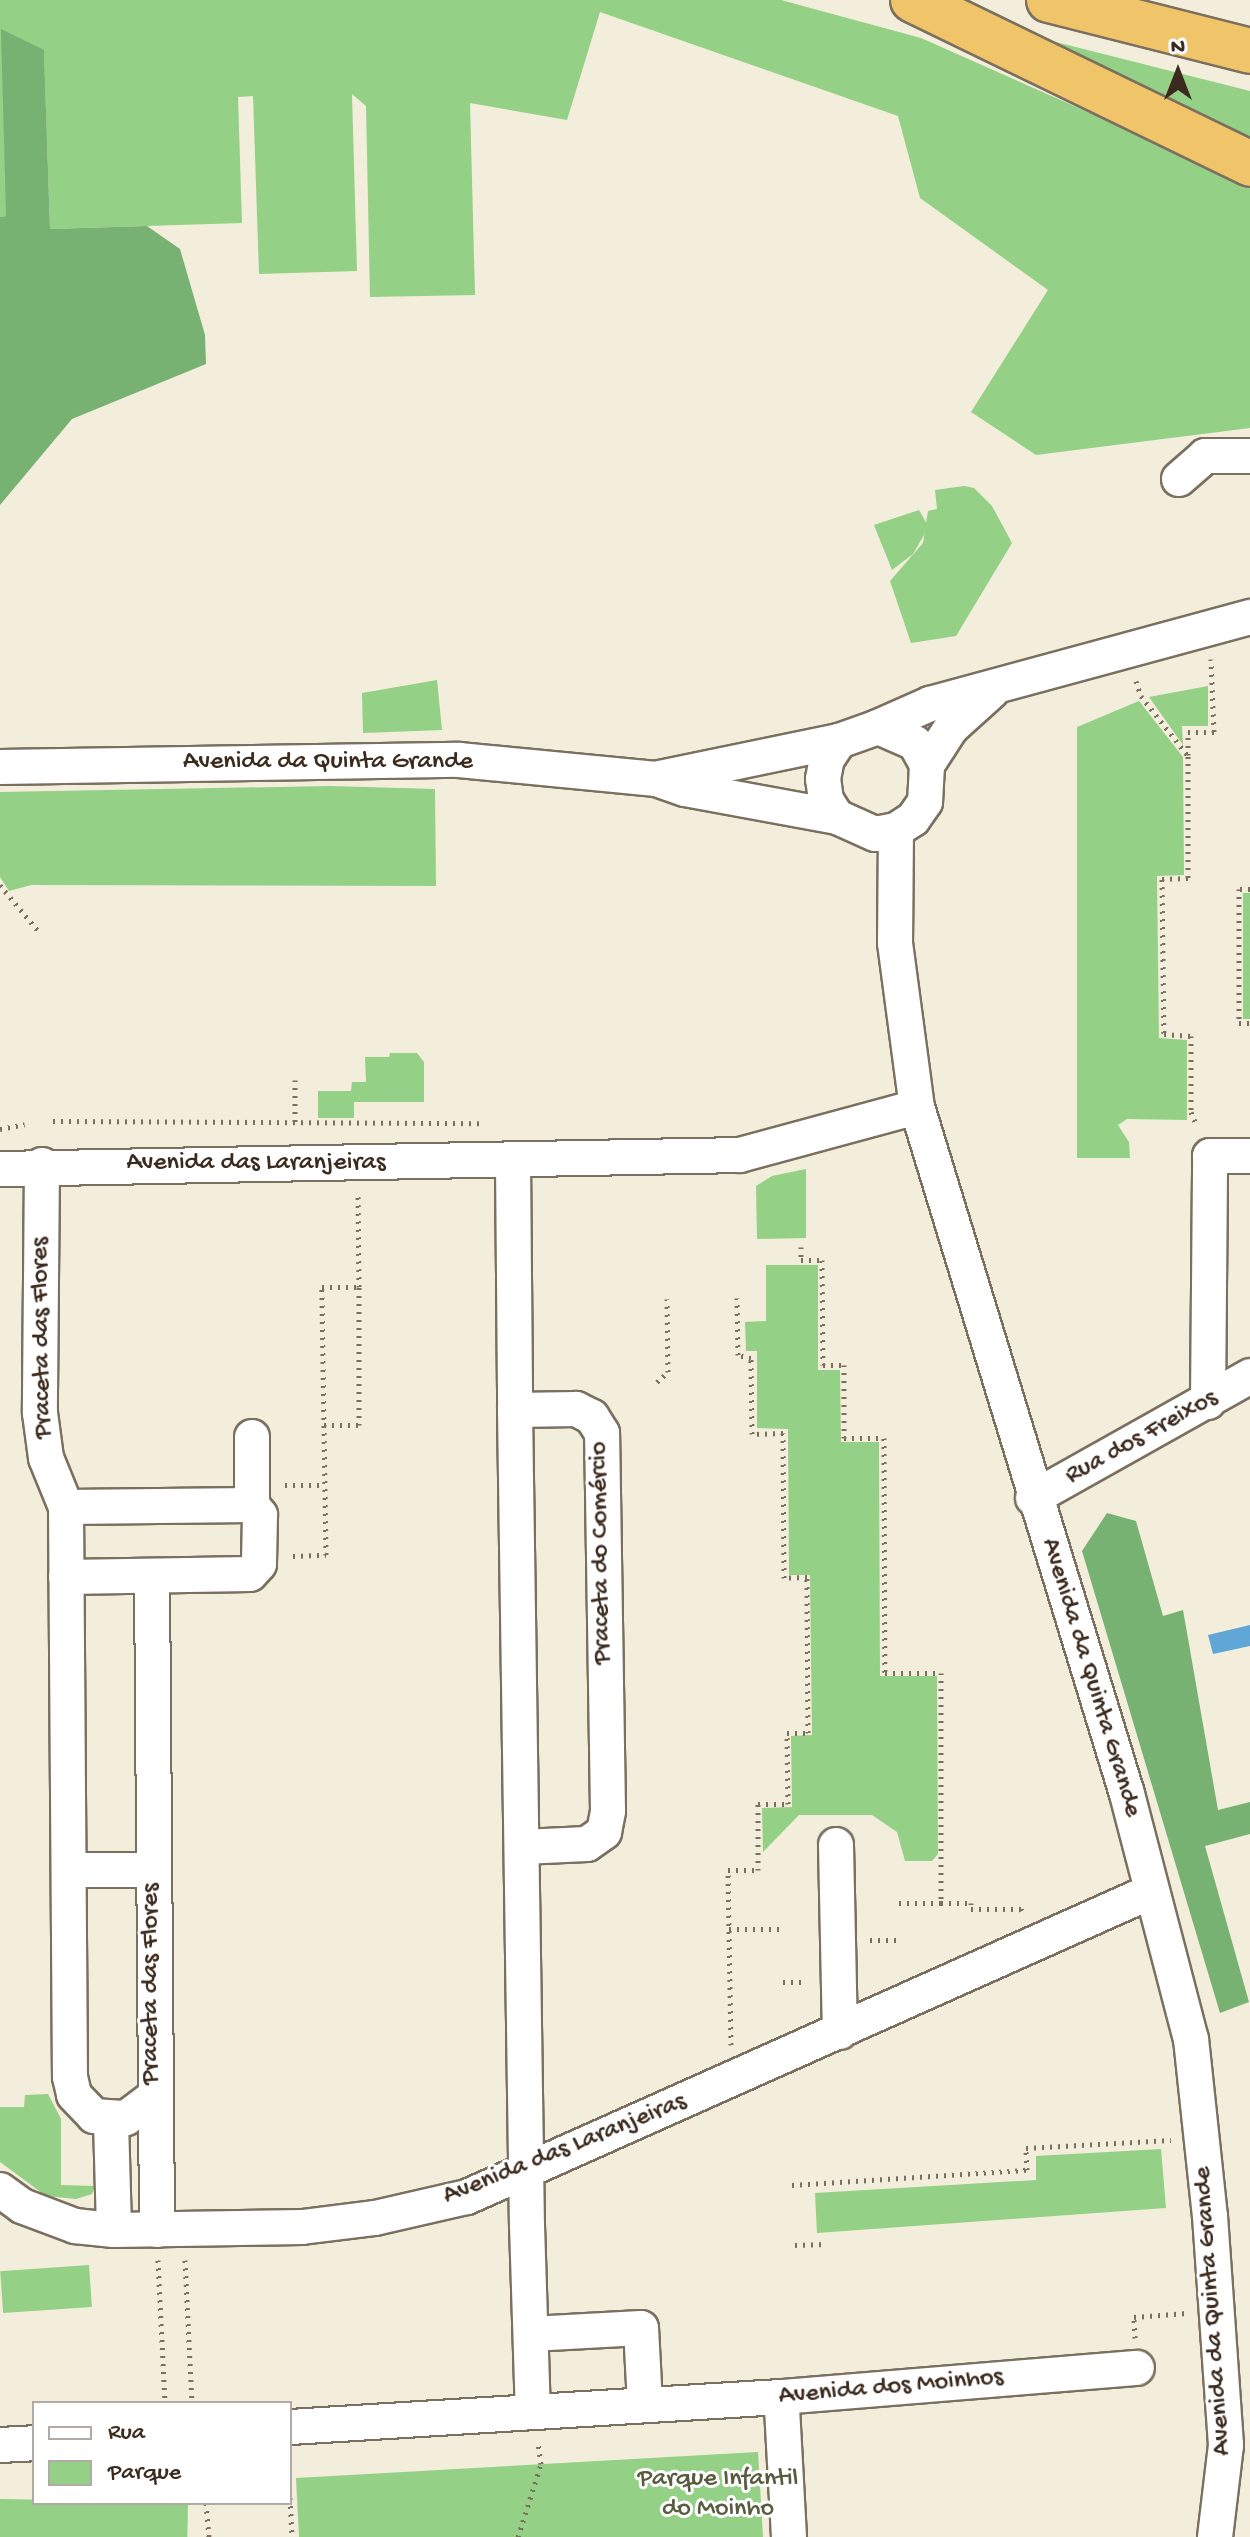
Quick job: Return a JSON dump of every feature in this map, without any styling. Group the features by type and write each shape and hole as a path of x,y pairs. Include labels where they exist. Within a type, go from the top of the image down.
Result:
{"highway":[{"path":"913,0 1250,164"},
{"path":"1049,0 1250,51"}],"street":[{"path":"1179,479 1205,456 1250,456"},
{"name":"Avenida da Quinta Grande","path":"656,779 839,741 930,704 992,691 1250,617"},
{"path":"896,830 925,802 927,765 951,728 992,691"},
{"path":"878,727 915,743 927,765"},
{"path":"837,817 826,800 823,779 827,759 839,741"},
{"name":"Avenida da Quinta Grande","path":"0,767 431,759 656,779 685,789 837,817 875,834 896,830 896,957 917,1107 1033,1498 1127,1794 1191,2039 1202,2138 1226,2445 1215,2537"},
{"name":"Avenida das Laranjeiras","path":"0,1169 42,1165 513,1161 740,1155 917,1107"},
{"path":"1208,1402 1210,1156 1250,1156"},
{"path":"513,1161 533,2412"},
{"name":"Praceta das Flores","path":"42,1165 40,1413 46,1458 66,1507 70,2077 82,2107 111,2121 134,2114 153,2098"},
{"name":"Rua dos Freixos","path":"1033,1498 1250,1376"},
{"name":"Praceta do Comércio","path":"515,1410 576,1409 592,1417 602,1433 608,1811 604,1832 587,1844 522,1847"},
{"path":"66,1577 250,1574 260,1556 260,1515 252,1495 252,1437"},
{"path":"66,1507 252,1495"},
{"name":"Praceta das Flores","path":"152,1576 153,2098 157,2230"},
{"path":"836,1845 840,2032"},
{"name":"Praceta das Flores","path":"69,1870 152,1870"},
{"name":"Avenida das Laranjeiras","path":"0,2190 22,2206 75,2226 114,2230 302,2227 375,2218 467,2197 1152,1891"},
{"path":"111,2121 114,2230"},
{"path":"531,2334 641,2328 645,2405"},
{"name":"Avenida dos Moinhos","path":"292,2427 645,2405 1137,2368"},
{"path":"782,2408 789,2537"},
{"path":"0,2445 32,2443"}],"path":[{"path":"1203,631 1214,667 1214,732 1188,732 1188,878 1162,879 1164,1034 1191,1036 1191,1112 1210,1156"},
{"path":"1126,653 1141,696 1188,756"},
{"path":"0,885 40,933"},
{"path":"1250,889 1239,889 1239,1023 1250,1023"},
{"path":"295,1080 295,1122"},
{"path":"53,1121 479,1123"},
{"path":"0,1129 25,1124"},
{"path":"324,1425 359,1425 358,1163"},
{"path":"801,1247 801,1260 822,1260 823,1365 844,1365 844,1438 884,1438 885,1673 941,1673 941,1903"},
{"path":"260,1556 326,1555 322,1287 359,1287"},
{"path":"731,2050 728,1870 758,1870 758,1804 788,1804 787,1733 808,1733 807,1577 784,1578 783,1433 752,1434 751,1358 738,1355 737,1298"},
{"path":"657,1382 668,1372 667,1299"},
{"path":"252,1495 325,1485"},
{"path":"896,1903 971,1903 971,1909 1021,1909 1036,1943"},
{"path":"729,1929 782,1929"},
{"path":"792,2185 1027,2170 1026,2148 1202,2138"},
{"path":"157,2230 165,2401"},
{"path":"795,2245 826,2244"},
{"path":"187,2300 192,2401"},
{"path":"1134,2317 1161,2315"},
{"path":"518,2537 541,2464"},
{"path":"206,2505 209,2537"},
{"path":"290,2505 292,2537"}],"green space":[{"path":"0,0 781,0 921,38 1250,184 1250,428 1036,455 971,412 1048,290 920,198 898,116 600,12 567,120 470,103 475,295 370,297 366,106 352,94 357,271 259,274 253,96 238,97 242,223 50,229 44,51 6,216 0,217"},
{"path":"1,29 44,50 50,229 147,226 180,249 205,335 206,364 72,419 0,505 0,217 6,216"},
{"path":"1036,37 1250,91 1250,138 1150,95"},
{"path":"964,486 974,488 992,506 1012,543 956,636 911,643 890,581 923,543 928,511 937,509 935,490"},
{"path":"919,510 927,524 924,535 913,554 892,570 874,525"},
{"path":"437,680 442,730 363,733 362,693"},
{"path":"1208,686 1208,726 1182,726 1183,745 1149,697"},
{"path":"1139,701 1183,757 1184,875 1157,876 1159,1038 1187,1040 1187,1120 1127,1119 1118,1125 1129,1142 1130,1158 1077,1158 1077,727"},
{"path":"330,786 435,789 436,886 31,885 9,891 0,877 0,792"},
{"path":"1243,893 1250,893 1250,1019 1243,1019"},
{"path":"390,1053 417,1053 424,1062 424,1102 354,1102 354,1118 318,1118 318,1091 351,1091 352,1082 366,1082 365,1057 389,1057"},
{"path":"806,1169 806,1238 757,1239 756,1186 772,1176"},
{"path":"766,1265 818,1265 818,1370 840,1370 841,1442 879,1442 880,1676 937,1676 938,1854 932,1861 905,1861 897,1832 872,1815 799,1815 763,1852 762,1808 792,1807 791,1736 812,1735 810,1575 789,1575 788,1429 757,1428 757,1351 746,1351 745,1322 766,1321"},
{"path":"1107,1513 1136,1521 1163,1616 1183,1610 1218,1810 1250,1802 1250,1834 1205,1846 1249,2002 1220,2013 1082,1551"},
{"path":"48,2094 61,2119 61,2185 95,2186 92,2194 76,2199 46,2196 0,2162 0,2107 24,2107 25,2095"},
{"path":"1161,2149 1166,2208 817,2233 815,2193 1036,2180 1036,2156"},
{"path":"89,2265 92,2307 3,2313 0,2271"},
{"name":"Parque Infantil do Moinho","path":"758,2452 763,2537 299,2537 296,2478"},
{"path":"0,2499 32,2500 32,2505 188,2505 187,2537 0,2537"}],"water":[{"path":"1250,1625 1250,1646 1213,1654 1208,1635"}]}
